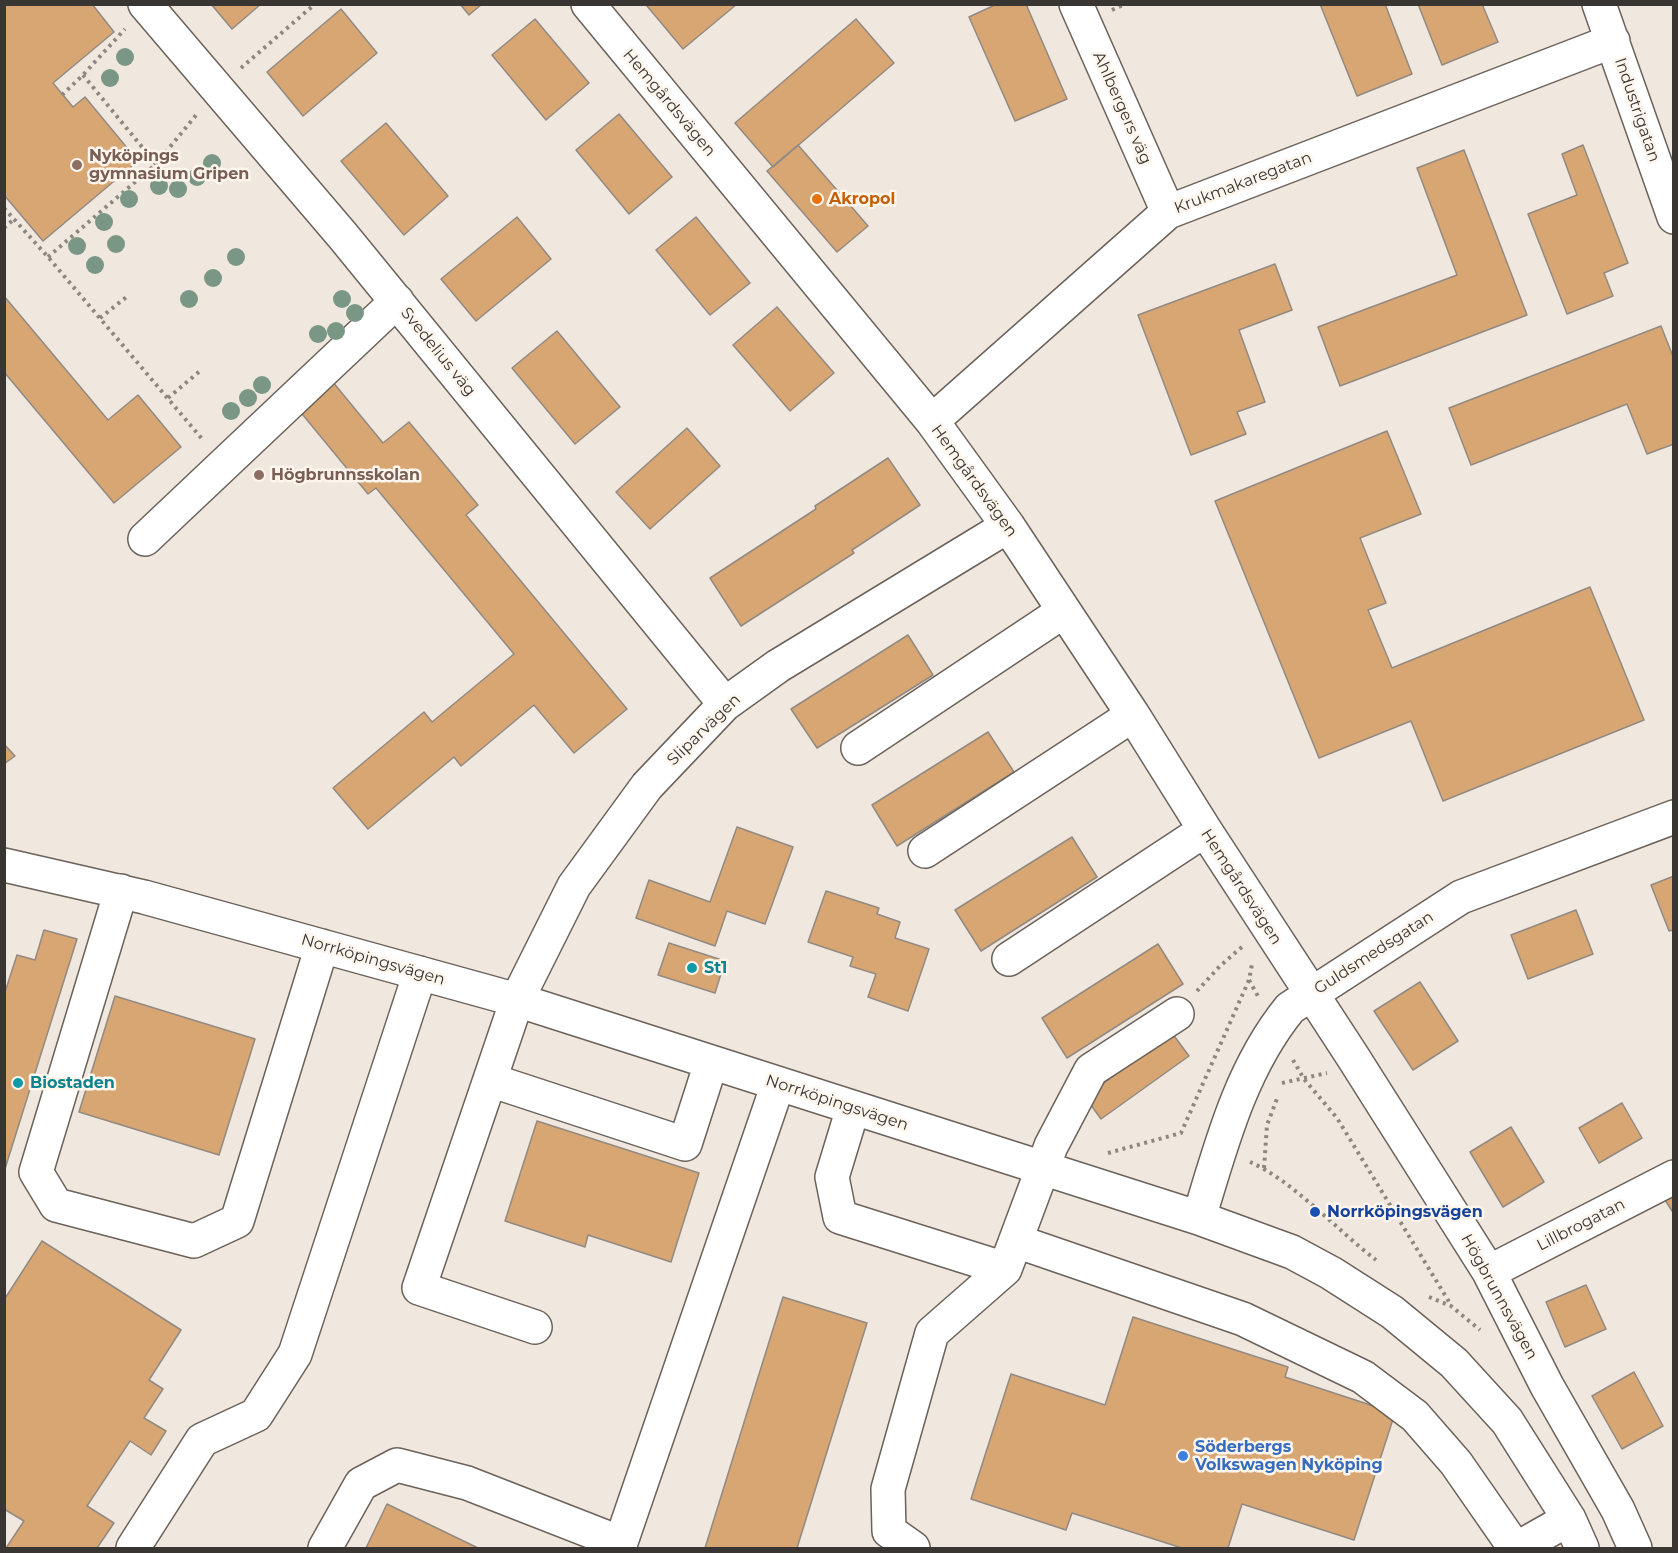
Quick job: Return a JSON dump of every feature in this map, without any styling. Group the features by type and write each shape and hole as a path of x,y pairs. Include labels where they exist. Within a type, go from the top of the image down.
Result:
{"street":[{"name":"Hemgårdsvägen","path":"588,4 932,421 1008,526 1133,715 1311,993"},
{"name":"Ahlbergers väg","path":"1076,4 1168,212"},
{"name":"Industrigatan","path":"1599,4 1674,217"},
{"name":"Svedelius väg","path":"145,5 397,301 725,704"},
{"name":"Krukmakaregatan","path":"932,421 1168,212 1613,41"},
{"path":"145,539 397,301"},
{"name":"Sliparvägen","path":"535,1327 418,1287 517,1000 574,886 647,786 725,704 778,666 1008,526"},
{"path":"858,748 1064,611"},
{"path":"925,851 1133,715"},
{"name":"Guldsmedsgatan","path":"1199,1218 1219,1150 1242,1088 1274,1028 1290,1008 1461,897 1674,817"},
{"path":"1009,959 1205,830"},
{"name":"Norrköpingsvägen","path":"4,866 121,891 517,1000 1199,1218 1292,1252 1331,1272 1392,1312 1454,1363 1507,1421 1569,1519 1582,1548"},
{"path":"121,891 36,1172 56,1205 194,1241 237,1221 322,946"},
{"path":"133,1548 202,1440 256,1415 295,1354 420,973"},
{"name":"Högbrunnsvägen","path":"1311,993 1489,1272 1547,1386 1618,1510 1635,1548"},
{"path":"913,1548 889,1531 888,1489 932,1333 1010,1255 1051,1146 1091,1070 1177,1014"},
{"path":"490,1080 685,1144 711,1063"},
{"path":"325,1548 361,1484 397,1466 467,1483 620,1546 778,1084"},
{"path":"853,1108 832,1177 840,1218 1010,1255 1243,1319 1363,1377 1415,1416 1456,1464 1516,1548 1569,1519"},
{"name":"Lillbrogatan","path":"1489,1272 1674,1177"}],"path":[{"path":"48,257 156,164 216,88 315,4"},
{"path":"62,95 83,75 145,5"},
{"path":"83,75 156,164"},
{"path":"4,208 225,463"},
{"path":"4,228 14,219"},
{"path":"100,318 129,295"},
{"path":"168,398 200,371"},
{"path":"1177,1014 1220,966 1242,946 1269,929"},
{"path":"1249,980 1304,1079 1337,1118 1451,1306"},
{"path":"1264,1168 1267,1125 1283,1082 1323,1075 1353,1057"},
{"path":"1181,1133 1264,1168 1377,1261"},
{"path":"1419,1293 1451,1306 1486,1335"}],"building":[{"name":"Nyköpings gymnasium Gripen","path":"4,4 92,4 114,32 53,83 73,107 85,97 138,161 43,241 4,195"},
{"path":"211,4 261,4 232,29"},
{"path":"460,4 482,4 469,15"},
{"path":"650,4 737,4 683,49 647,6"},
{"path":"997,4 1026,4 1067,99 1015,121 969,17"},
{"path":"1320,4 1385,4 1412,74 1357,96"},
{"path":"1418,4 1482,4 1498,42 1442,65"},
{"path":"341,9 377,53 303,116 267,72"},
{"path":"535,19 589,83 546,120 492,55"},
{"path":"856,19 894,63 773,167 735,123"},
{"path":"619,114 672,177 629,214 576,150"},
{"path":"386,123 448,196 404,235 341,161"},
{"name":"Akropol","path":"798,145 868,226 837,252 767,171"},
{"path":"1583,145 1628,263 1604,273 1613,296 1567,314 1528,214 1577,195 1562,154"},
{"path":"1464,150 1527,315 1340,386 1318,327 1457,275 1417,168"},
{"path":"517,217 551,259 476,321 441,279"},
{"path":"696,217 750,283 710,315 656,250"},
{"path":"1275,264 1292,310 1239,330 1265,402 1237,412 1246,434 1191,455 1138,315"},
{"path":"4,296 108,420 138,395 181,447 114,503 4,372"},
{"path":"777,307 834,373 790,411 733,345"},
{"path":"1661,326 1674,359 1674,444 1647,454 1627,404 1471,465 1449,408"},
{"path":"557,331 620,407 575,444 512,368"},
{"path":"332,381 383,443 409,422 478,505 466,515 627,709 574,753 534,705 461,766 454,757 368,829 333,788 424,712 432,722 514,654 376,488 368,494 298,409"},
{"path":"687,428 720,466 650,529 616,492"},
{"path":"1387,431 1421,514 1360,538 1386,603 1368,610 1392,668 1590,587 1644,720 1443,801 1411,721 1319,758 1215,501"},
{"path":"888,458 920,505 852,550 854,553 741,626 710,578 816,509 815,506"},
{"path":"908,635 933,675 817,748 791,709"},
{"path":"988,732 1014,772 897,846 872,805"},
{"path":"4,744 15,756 4,764"},
{"path":"737,827 793,847 765,924 727,911 715,946 636,918 649,880 710,902"},
{"path":"1072,837 1097,877 981,951 955,910"},
{"path":"1674,876 1674,930 1669,931 1651,885"},
{"path":"826,891 879,908 877,914 900,922 895,938 929,949 908,1011 868,997 876,974 850,966 853,957 808,942"},
{"path":"1576,910 1593,954 1528,979 1511,935"},
{"name":"Biostaden","path":"44,930 77,939 4,1172 4,995 17,955 35,960"},
{"name":"St1","path":"669,943 725,961 715,993 658,975"},
{"path":"1158,944 1183,984 1067,1058 1042,1018"},
{"path":"1420,982 1458,1041 1413,1070 1374,1011"},
{"path":"115,996 255,1039 219,1155 79,1112"},
{"path":"1172,1033 1189,1056 1101,1119 1085,1097"},
{"path":"1622,1103 1642,1138 1599,1163 1579,1128"},
{"path":"537,1121 699,1173 671,1262 588,1235 585,1247 505,1221"},
{"path":"1511,1127 1544,1182 1503,1207 1470,1152"},
{"path":"1674,1195 1674,1214 1665,1200"},
{"path":"42,1241 181,1330 149,1380 163,1389 144,1418 166,1431 151,1455 130,1441 87,1506 114,1523 97,1548 6,1548 24,1521 4,1509 4,1300"},
{"path":"1586,1285 1606,1329 1565,1347 1546,1302"},
{"path":"783,1297 867,1323 797,1548 705,1548"},
{"name":"Söderbergs Volkswagen Nyköping","path":"1133,1317 1288,1367 1285,1377 1395,1413 1354,1540 1242,1504 1228,1548 1182,1548 1072,1513 1066,1530 971,1499 1011,1374 1105,1405"},
{"path":"1634,1372 1663,1426 1622,1449 1592,1396"},
{"path":"387,1504 478,1548 366,1548"}],"place":[{"name":"Nyköpings gymnasium Gripen","path":"77,165"},
{"name":"Akropol","path":"817,199"},
{"name":"Högbrunnsskolan","path":"259,475"},
{"name":"St1","path":"692,968"},
{"name":"Biostaden","path":"18,1083"},
{"name":"Norrköpingsvägen","path":"1315,1212"},
{"name":"Söderbergs Volkswagen Nyköping","path":"1183,1456"}]}
